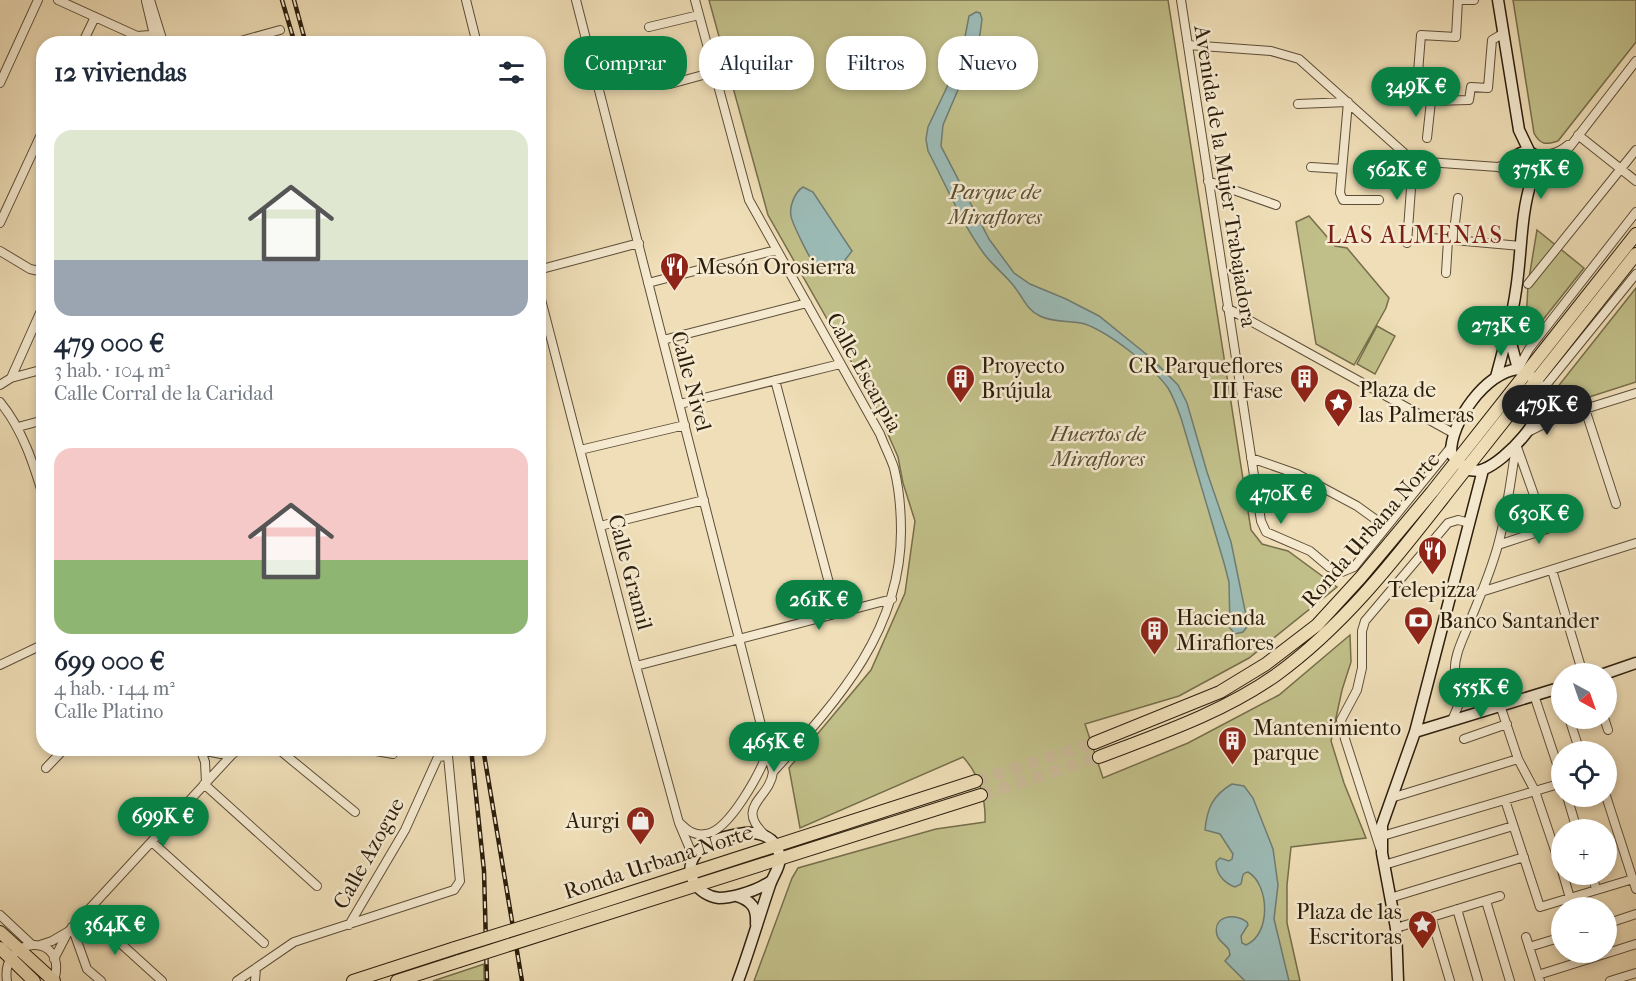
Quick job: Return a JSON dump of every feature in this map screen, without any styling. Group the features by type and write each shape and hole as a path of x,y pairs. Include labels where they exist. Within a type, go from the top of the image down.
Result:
{"main road":[{"name":"Ronda Urbana Norte","path":"1531,378 1636,234"},
{"name":"Ronda Urbana Norte","path":"1094,743 1220,693 1266,664 1317,625 1461,465 1636,254"},
{"name":"Ronda Urbana Norte","path":"1098,757 1173,729 1219,708 1274,676 1300,657 1352,610 1424,524 1461,465"},
{"name":"Ronda Urbana Norte","path":"397,981 459,961 563,921 690,868 776,844 976,781"},
{"name":"Ronda Urbana Norte","path":"353,981 455,948 695,886 981,795"},
{"path":"0,932 8,951 34,981"},
{"path":"8,951 54,981"}],"street":[{"path":"0,83 38,0"},
{"path":"58,0 131,36"},
{"path":"148,0 154,36"},
{"path":"148,0 154,36"},
{"path":"466,0 475,36"},
{"name":"Calle Nivel","path":"576,0 773,772"},
{"name":"Calle Escarpia","path":"695,0 705,36"},
{"name":"Avenida de la Mujer Trabajadora","path":"1180,0 1261,521 1266,532 1310,551 1329,567 1342,572 1354,567 1451,446"},
{"path":"1417,86 1421,35 1456,37 1458,0 1474,0"},
{"path":"1496,376 1508,332 1516,289 1523,213 1521,189 1512,169 1519,130 1498,0"},
{"path":"650,27 699,15"},
{"path":"86,36 95,17"},
{"path":"259,36 280,30"},
{"path":"1427,138 1431,101 1469,100 1471,87 1488,88 1492,40 1504,33"},
{"path":"1188,45 1271,51 1299,59 1413,161 1498,167 1525,180 1544,174 1555,166 1636,61"},
{"path":"1491,53 1507,54"},
{"name":"Calle Escarpia","path":"719,90 749,200 869,412 894,467 901,507 901,550 892,599 880,631 862,663 773,772 756,801 752,814 753,821 766,836"},
{"path":"1298,104 1348,102"},
{"path":"1348,102 1340,193 1343,200 1378,200"},
{"path":"1519,130 1531,154 1540,165 1538,173 1533,178 1523,213"},
{"path":"1498,167 1522,153 1550,155 1559,152 1577,137"},
{"path":"1577,137 1636,181"},
{"path":"0,223 36,145"},
{"path":"1528,284 1636,150"},
{"path":"1407,243 1413,161"},
{"path":"1311,167 1342,169"},
{"path":"1208,181 1276,205"},
{"path":"1446,273 1458,198"},
{"path":"1514,352 1521,354 1529,349 1636,212"},
{"path":"1431,238 1521,246"},
{"path":"546,268 639,243"},
{"path":"648,283 776,250"},
{"path":"0,251 36,270"},
{"path":"1531,378 1636,274"},
{"path":"663,340 807,303"},
{"path":"1227,308 1453,433"},
{"name":"Calle Gramil","path":"546,319 636,666 679,823 690,849 690,868"},
{"path":"11,378 36,322"},
{"path":"1508,332 1514,352 1531,378 1545,412 1556,418"},
{"path":"1529,349 1531,378"},
{"path":"680,404 840,364"},
{"path":"1531,378 1507,370 1496,376 1478,394 1463,415 1453,433 1451,454 1461,465 1483,470 1500,461 1527,433 1542,403"},
{"path":"0,385 11,378 36,371"},
{"path":"775,380 837,613"},
{"path":"1527,433 1556,418 1636,393"},
{"path":"0,402 18,427 36,474"},
{"path":"1585,409 1616,504"},
{"path":"0,419 6,410"},
{"path":"18,427 36,422"},
{"path":"580,450 685,424"},
{"path":"1516,446 1546,529"},
{"path":"1500,705 1486,705 1472,700 1456,680 1454,668 1498,545 1516,446"},
{"path":"1251,458 1297,474 1357,506 1386,527"},
{"path":"1379,837 1415,732 1483,470"},
{"path":"600,526 705,500"},
{"path":"1398,981 1396,928 1379,837 1345,739 1341,720 1357,690 1362,668 1362,631 1365,621 1448,523 1458,520 1470,523"},
{"path":"1498,545 1572,521"},
{"path":"1481,592 1636,543"},
{"path":"1552,570 1580,663"},
{"path":"636,666 892,599"},
{"path":"0,665 36,648"},
{"path":"1617,670 1636,663"},
{"path":"1452,720 1459,704 1461,688"},
{"path":"1415,732 1551,691"},
{"path":"1534,695 1551,747"},
{"path":"1500,705 1518,759 1535,791 1551,839"},
{"path":"1464,738 1507,724"},
{"path":"679,823 696,834 706,834 720,827 753,785 768,750 774,754 783,755 792,750"},
{"path":"46,768 57,756"},
{"path":"203,756 210,771 215,773"},
{"path":"39,945 52,941 70,929 231,756"},
{"path":"287,756 355,812"},
{"name":"Calle Azogue","path":"237,981 294,942 349,925 454,890 460,881 448,756 438,757 405,830 349,925"},
{"path":"1391,798 1518,759"},
{"path":"205,762 205,784 317,886"},
{"path":"1379,837 1551,785"},
{"path":"1505,800 1540,907 1551,904"},
{"path":"1610,807 1636,889"},
{"path":"1383,859 1513,826"},
{"path":"738,981 756,933 771,881 778,869 780,858 776,844 766,836 754,832 726,837 703,847 696,854 690,868 695,886 716,898 737,896 756,890 771,881"},
{"path":"152,842 264,944"},
{"path":"1390,898 1524,857"},
{"path":"1573,897 1633,879"},
{"path":"1595,885 1596,889"},
{"path":"737,896 747,899 754,907 756,933"},
{"path":"1396,928 1500,896"},
{"path":"1486,901 1510,981"},
{"path":"1457,909 1478,981"},
{"path":"86,912 162,981"},
{"path":"0,915 31,944"},
{"path":"1617,921 1636,915"},
{"path":"1431,917 1450,981"},
{"path":"54,959 70,929"},
{"path":"70,929 87,969 101,981"},
{"path":"1526,937 1539,978 1636,944"},
{"path":"1529,947 1551,940"},
{"path":"7,981 4,971 8,951 31,944 46,949 54,959 56,974 54,981"},
{"path":"255,981 256,968"},
{"path":"1610,981 1636,973"}],"green space":[{"name":"Parque de Miraflores","path":"709,0 1168,0 1251,530 1262,544 1288,551 1337,587 1249,658 1179,696 1085,724 1103,778 1188,743 1279,695 1350,635 1351,662 1342,690 1331,741 1344,783 1366,838 1291,847 1287,885 1287,923 1300,981 754,981 792,878 798,868 936,829 985,822 985,813 983,796 977,779 963,757 800,828 789,768 871,670 905,593 915,521 903,483 898,457 873,400 768,215 734,90 814,90 814,36 719,36"},
{"path":"1513,0 1636,0 1636,42 1558,141 1541,142 1534,133"},
{"path":"1525,157 1531,160 1534,166 1531,172 1525,175 1519,172 1516,166 1519,160"},
{"path":"1309,216 1335,246 1347,248 1389,298 1386,308 1354,365 1316,344 1296,222"},
{"path":"1537,230 1584,268 1538,326 1529,328 1526,324 1528,284"},
{"path":"1636,288 1636,382 1555,408 1556,389"},
{"path":"1377,326 1395,336 1375,374 1357,364"},
{"path":"484,964 484,981 433,981"}],"water":[{"path":"976,12 980,13 982,19 979,36 965,36 969,16"},
{"path":"946,90 958,90 943,125 941,146 989,239 1014,273 1030,284 1099,316 1151,358 1178,385 1187,403 1231,542 1247,620 1247,627 1243,632 1235,634 1230,628 1229,582 1181,418 1168,388 1142,361 1095,328 1074,322 1051,320 1032,311 977,243 962,217 928,151 926,139 928,127"},
{"path":"803,187 813,192 852,251 839,268 829,272 816,266 792,220 792,204 797,192"},
{"path":"1232,784 1244,786 1253,798 1273,849 1278,885 1274,919 1289,981 1245,981 1225,961 1230,955 1229,950 1217,935 1216,929 1221,920 1237,917 1247,922 1248,925 1241,936 1242,943 1246,945 1254,940 1260,931 1265,910 1260,887 1248,872 1243,875 1241,884 1235,887 1221,878 1216,862 1220,858 1229,861 1233,854 1220,834 1205,830 1207,815 1212,803"}],"tunnel":[{"path":"976,781 1094,743"},
{"path":"981,795 1099,757"}],"railway":[{"path":"282,0 293,36"},
{"path":"294,0 304,36"},
{"path":"472,756 484,871 487,981"},
{"path":"484,756 522,981"}],"place":[{"name":"Mesón Orosierra","path":"675,292"},
{"name":"Proyecto Brújula","path":"960,404"},
{"name":"CR Parqueflores III Fase","path":"1304,404"},
{"name":"Plaza de las Palmeras","path":"1338,428"},
{"name":"Telepizza","path":"1432,576"},
{"name":"Banco Santander","path":"1418,646"},
{"name":"Hacienda Miraflores","path":"1155,656"},
{"name":"Mantenimiento parque","path":"1232,766"},
{"name":"Aurgi","path":"641,846"},
{"name":"Plaza de las Escritoras","path":"1423,950"}],"district":[{"name":"LAS ALMENAS","path":"1415,235"}],"park label":[{"name":"Huertos de Miraflores","path":"1098,446"}]}
